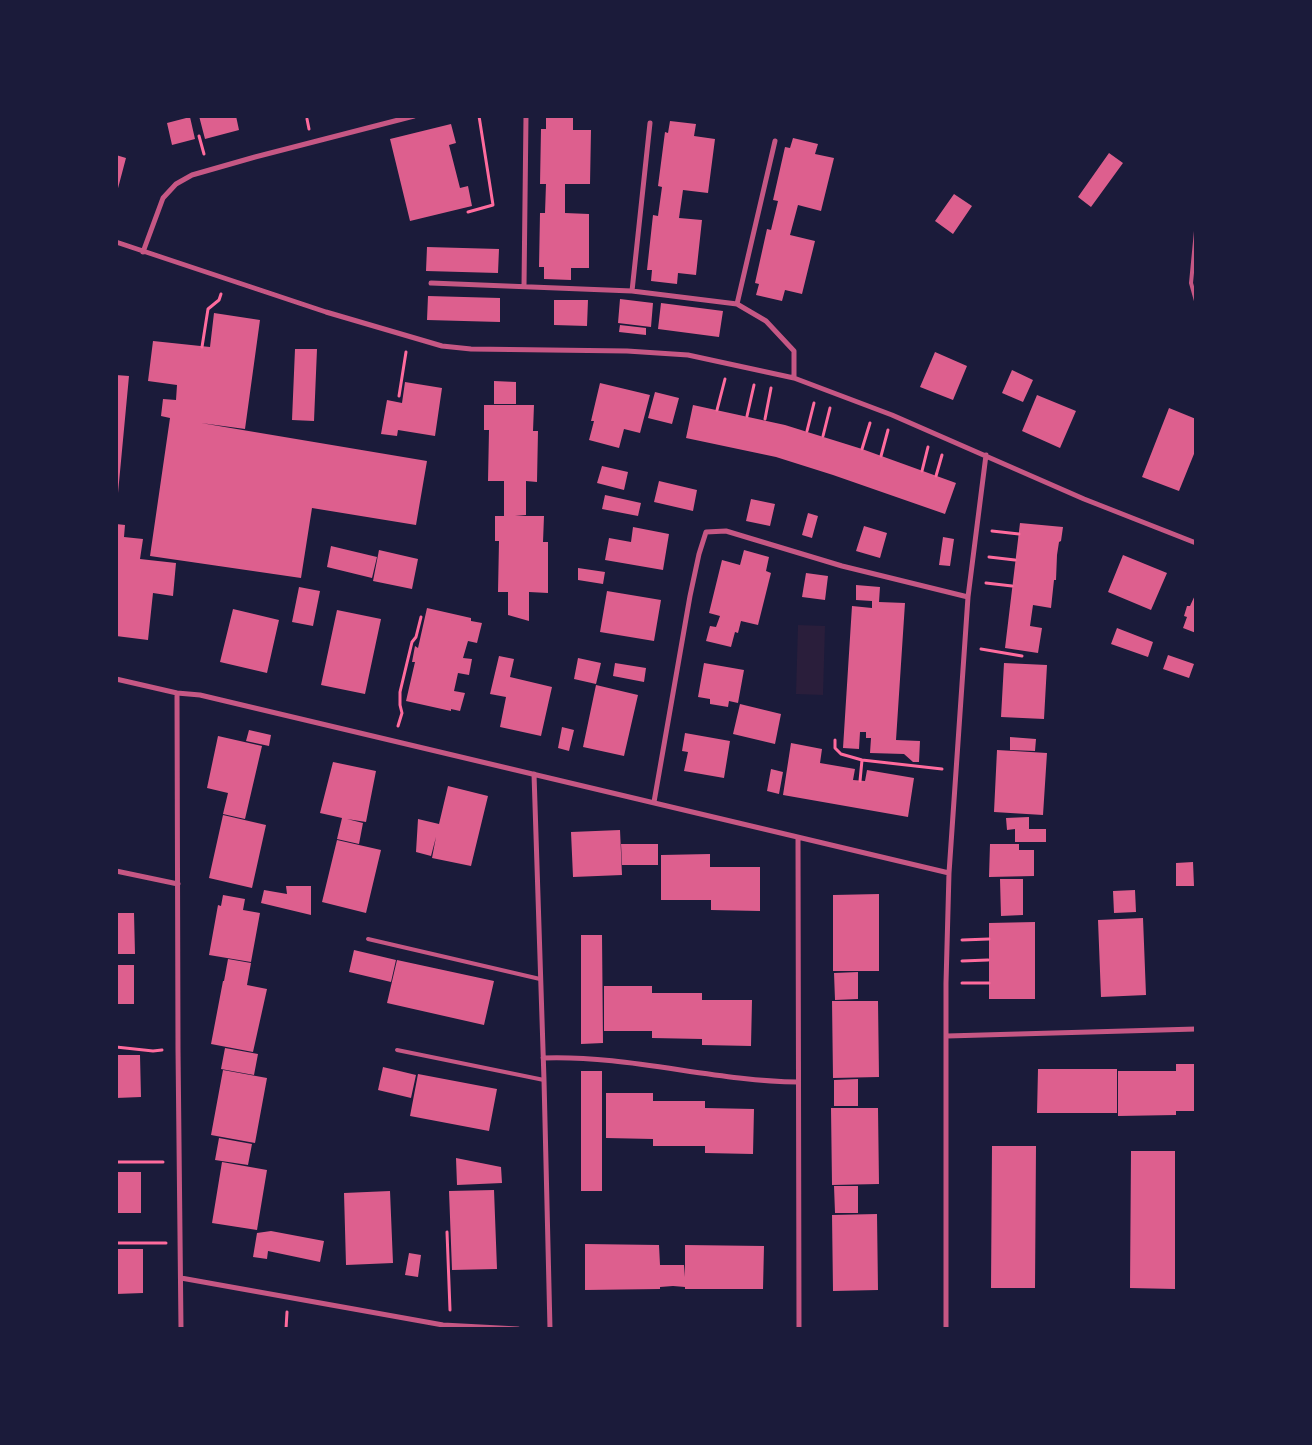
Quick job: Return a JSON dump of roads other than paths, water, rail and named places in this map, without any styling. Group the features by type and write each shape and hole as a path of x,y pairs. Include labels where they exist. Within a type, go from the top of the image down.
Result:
{"street":[{"path":"143,252 163,198 176,184 192,175 414,116"},
{"path":"524,286 526,116"},
{"path":"632,291 650,123"},
{"path":"737,304 774,141"},
{"path":"116,242 442,346 471,349 627,351 688,355 794,378 875,409 986,455 1084,499 1196,543"},
{"path":"431,283 632,291 737,304 766,321 794,351 794,378"},
{"path":"946,1329 946,983 949,873 968,597 986,455"},
{"path":"654,802 690,596 706,532 726,532 842,566 968,597"},
{"path":"116,679 177,693 200,695 949,873"},
{"path":"177,693 181,1329"},
{"path":"534,774 550,1329"},
{"path":"798,838 799,1329"},
{"path":"116,871 178,884"},
{"path":"947,1036 1196,1029"},
{"path":"543,1058 570,1057 635,1063 764,1082 798,1082"},
{"path":"181,1278 443,1325 518,1329"}],"lane":[{"path":"1196,231 1191,283 1196,301"},
{"path":"368,939 540,979"},
{"path":"398,1050 544,1080"}]}
